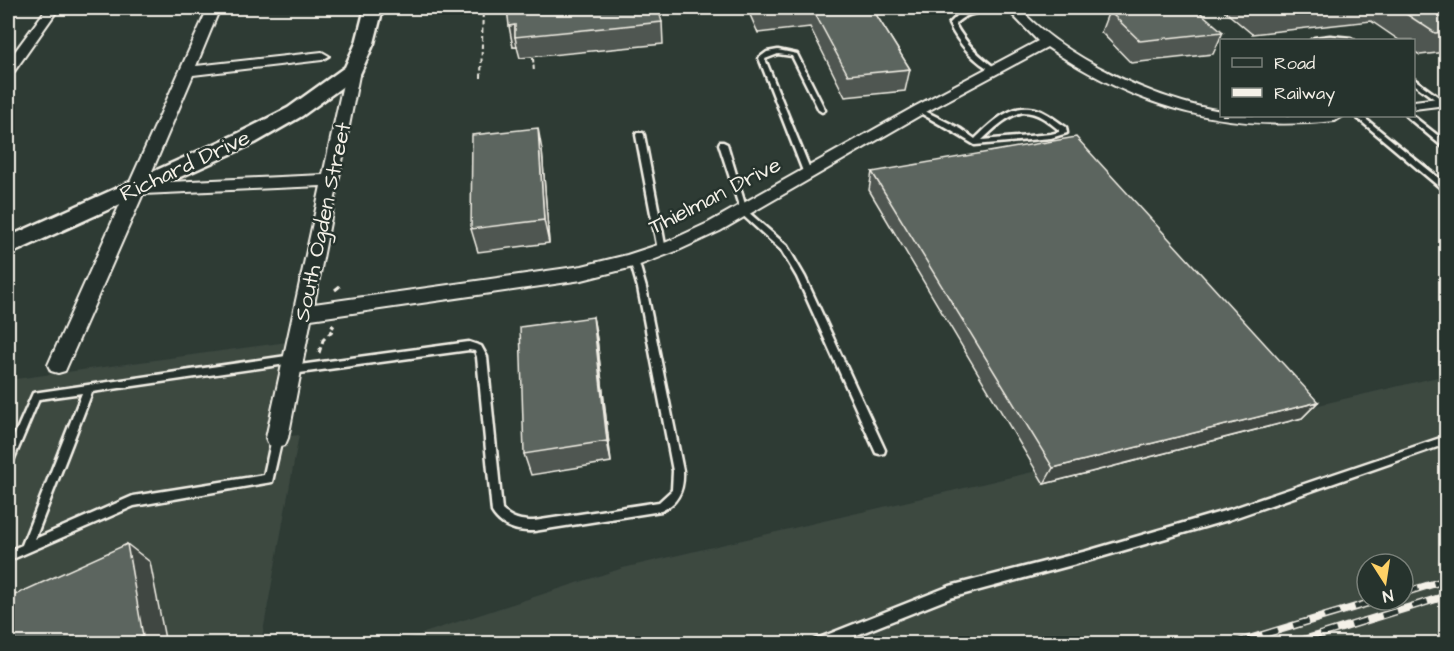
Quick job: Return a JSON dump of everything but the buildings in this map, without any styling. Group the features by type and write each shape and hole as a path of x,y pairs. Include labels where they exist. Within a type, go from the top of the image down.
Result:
{"street":[{"path":"8,70 53,8"},
{"path":"58,365 214,8"},
{"name":"South Ogden Street","path":"277,438 353,70 365,43 374,8"},
{"path":"1010,9 1046,42 1132,89 1182,108 1220,114"},
{"name":"Thielman Drive","path":"304,313 573,275 634,260 662,250 714,227 919,110 1046,42"},
{"path":"188,70 322,56"},
{"name":"Richard Drive","path":"8,247 266,128 295,112 353,70"},
{"path":"1415,105 1444,102"},
{"path":"1235,117 1259,121 1327,117"},
{"path":"136,189 331,180"}],"lane":[{"path":"995,69 979,60 952,24 955,20 968,14 1010,9 1050,8"},
{"path":"1322,39 1340,39"},
{"path":"808,174 762,58 768,53 785,52 795,55 822,110"},
{"path":"1415,82 1444,102"},
{"path":"919,110 975,143 1051,136 1063,133 1063,129 1036,112 1020,110 994,124 975,143"},
{"path":"1359,117 1446,189"},
{"path":"1410,117 1446,145"},
{"path":"640,135 662,250"},
{"path":"723,144 743,211 784,248 801,277 880,450"},
{"path":"8,461 36,396 293,364 469,346 478,349 482,357 497,512 506,521 517,527 534,526 661,506 675,496 679,486 678,471 642,288 634,260"},
{"path":"26,548 89,388"},
{"path":"8,556 133,501 268,479 277,438"},
{"path":"818,644 950,592 1087,556 1228,515 1446,440"}],"path":[{"path":"481,78 483,8"},
{"path":"533,58 534,73"},
{"path":"335,290 340,286"},
{"name":"South Ogden Street","path":"321,345 335,328"}],"shaded area":[{"path":"287,342 266,439 299,435 261,643 8,643 8,380"},
{"path":"1446,375 1446,632 1411,643 390,644 623,568"}],"railway":[{"path":"1415,589 1446,580"},
{"path":"1290,644 1446,596"},
{"path":"1232,644 1355,607"}]}
